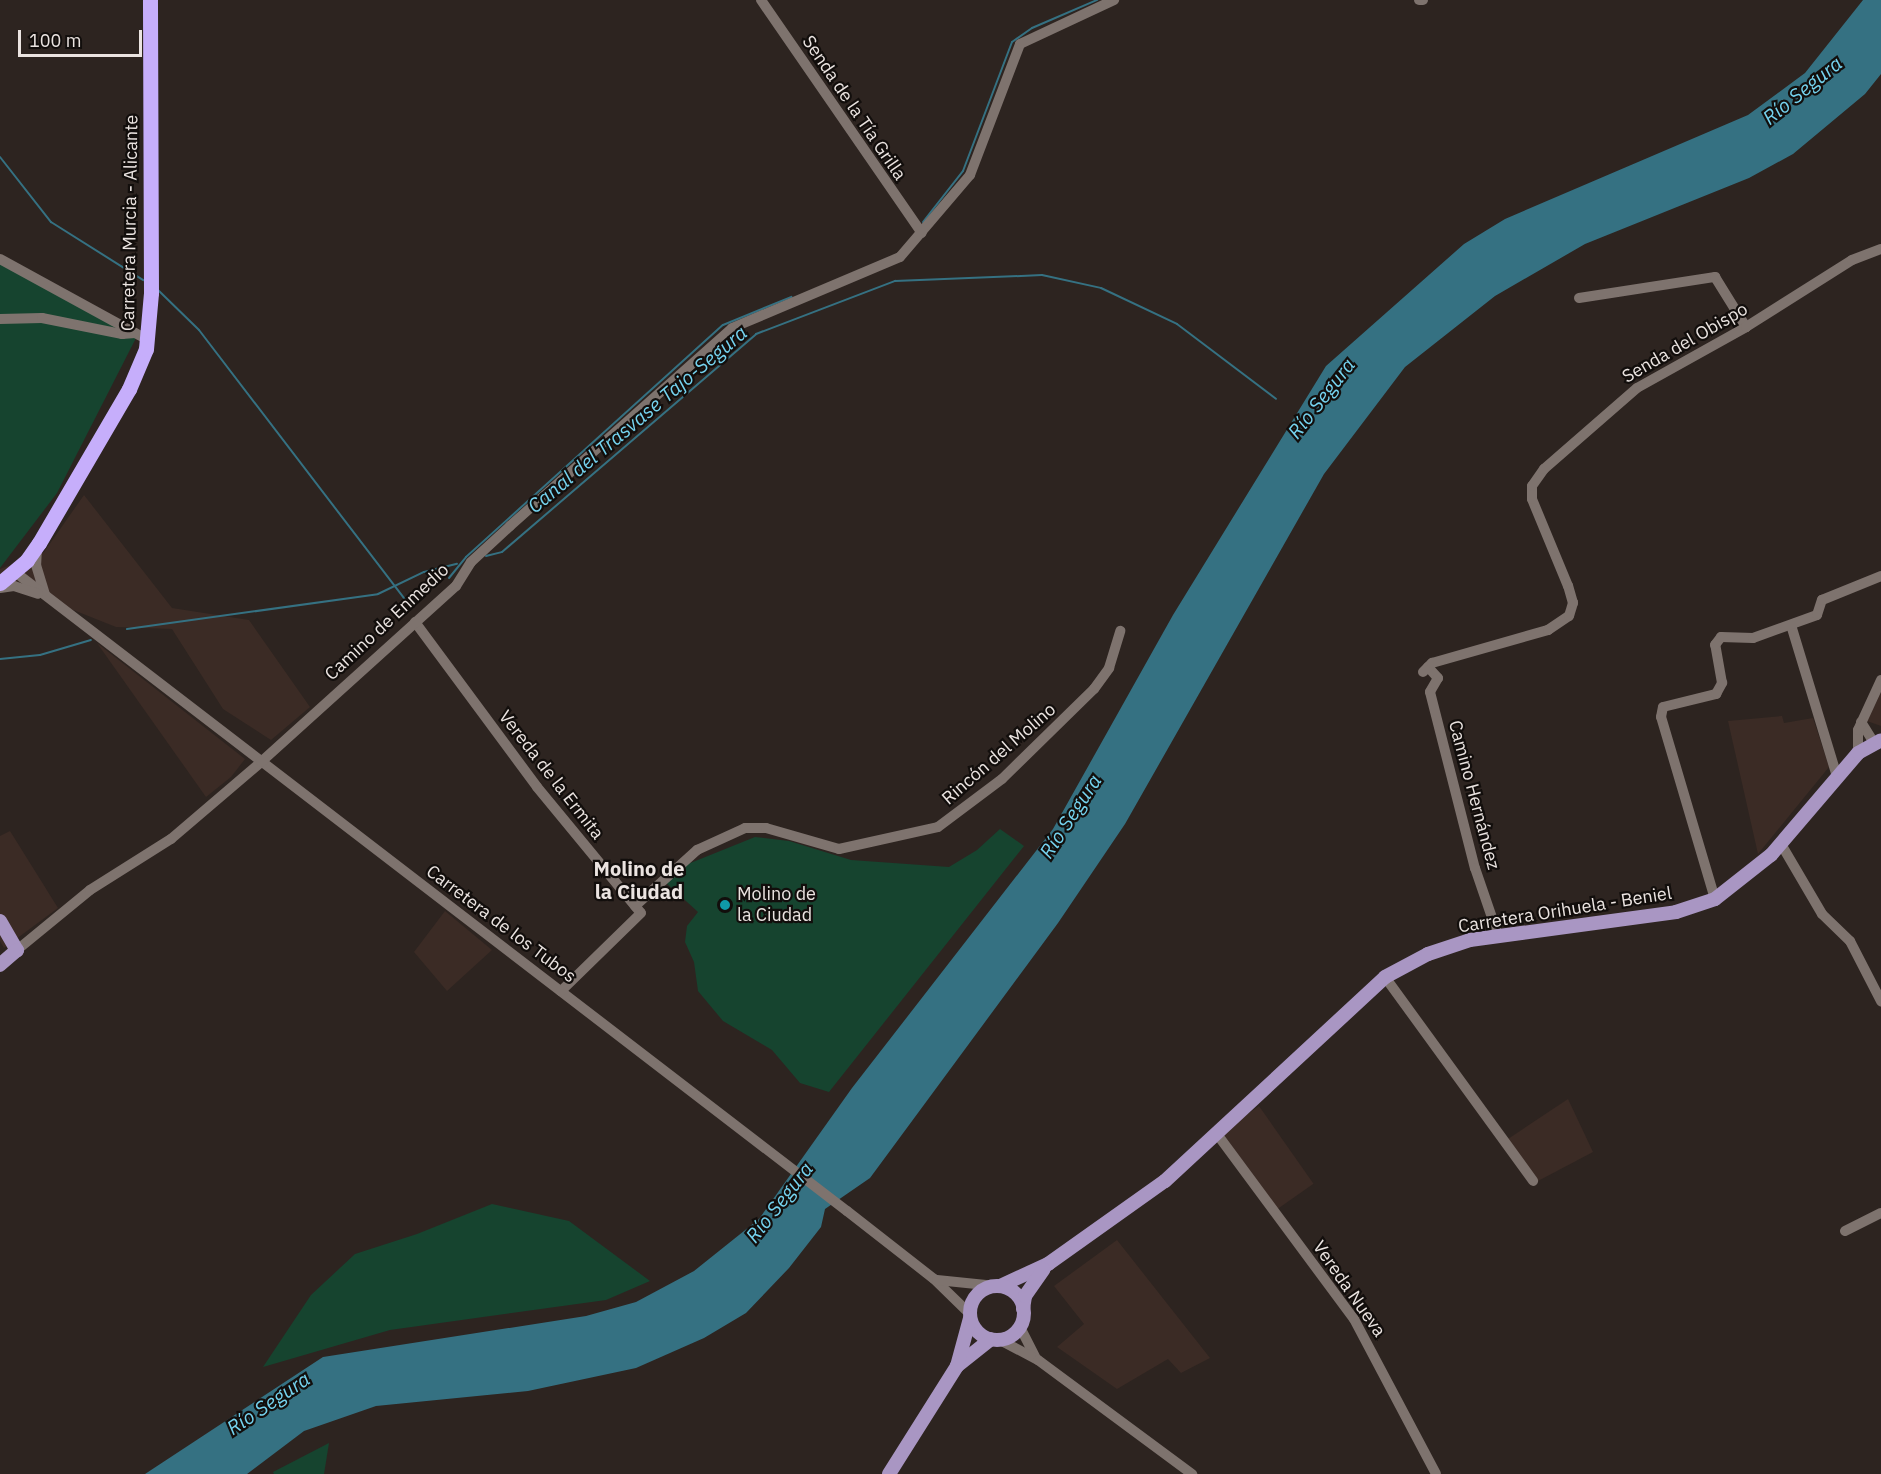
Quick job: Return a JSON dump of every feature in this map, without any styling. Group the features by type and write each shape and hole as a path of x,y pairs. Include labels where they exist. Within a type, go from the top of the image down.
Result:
{"highway":[{"name":"Carretera Murcia - Alicante","path":"0,583 15,572 39,543 129,389 152,293 150,0"}],"main road":[{"name":"Carretera Orihuela - Beniel","path":"998,1286 1048,1264 1165,1181 1385,977 1443,948 1498,935 1652,916 1715,899 1736,886 1780,844 1858,753 1877,741"},
{"path":"0,921 17,950"},
{"name":"Camino de Enmedio","path":"0,965 17,950"},
{"name":"Carretera Orihuela - Beniel","path":"1023,1309 1024,1296 1048,1264"},
{"path":"889,1474 957,1366 975,1297 998,1286 1016,1294 1023,1309 1020,1327 995,1340 957,1366"},
{"path":"970,1316 978,1332 995,1340"}],"street":[{"name":"Senda de la Tía Grilla","path":"761,0 921,232"},
{"name":"Camino de Enmedio","path":"17,950 90,890 180,833 456,585 471,562 732,328 891,263 970,175 1020,44 1114,0"},
{"name":"Senda del Obispo","path":"1425,670 1548,630 1569,616 1573,603 1540,524 1532,486 1544,469 1636,388 1746,327 1852,260 1881,249"},
{"path":"0,259 142,337"},
{"path":"1579,298 1715,277 1746,327"},
{"path":"0,319 42,318 142,337"},
{"path":"39,543 36,565 47,597"},
{"name":"Carretera de los Tubos","path":"15,572 847,1211 934,1279 970,1316"},
{"path":"1715,899 1661,717 1663,706 1716,694 1722,683 1715,645 1721,637 1753,638 1791,625 1817,615 1822,600 1881,576"},
{"name":"Carretera de los Tubos","path":"0,588 14,586 47,597"},
{"name":"Vereda de la Ermita","path":"415,622 537,787 635,906"},
{"path":"1791,625 1837,776"},
{"name":"Rincón del Molino","path":"635,906 697,850 745,828 766,828 839,849 938,827 1002,779 1094,689 1109,668 1120,631"},
{"name":"Camino Hernández","path":"1425,670 1438,678 1430,692 1475,868 1498,935"},
{"path":"1858,753 1855,741 1861,722 1881,680"},
{"path":"1861,722 1877,741"},
{"path":"1780,844 1822,914 1850,941 1881,1001"},
{"path":"561,991 641,913 635,906"},
{"path":"1385,977 1533,1181"},
{"name":"Vereda Nueva","path":"1217,1134 1354,1318 1436,1474"},
{"path":"1845,1231 1881,1213"},
{"name":"Carretera de los Tubos","path":"934,1279 947,1284 998,1286"},
{"path":"1020,1327 1024,1342 1038,1360"},
{"path":"995,1340 1038,1360 1192,1474"}],"shaded area":[{"path":"84,495 172,608 249,620 310,707 271,740 223,709 172,629 116,627 18,588 0,590 0,569 44,552"},
{"path":"97,643 245,759 231,777 206,797"},
{"path":"1881,692 1881,726 1867,721"},
{"path":"1782,716 1784,723 1813,718 1829,767 1758,854 1728,721"},
{"path":"10,831 58,908 4,948 0,941 0,836"},
{"path":"445,911 492,950 447,991 414,952"},
{"path":"1568,1099 1593,1152 1538,1181 1508,1139"},
{"path":"1259,1106 1313,1184 1275,1211 1220,1133"},
{"path":"1117,1240 1210,1358 1181,1373 1168,1359 1117,1389 1057,1347 1084,1324 1054,1286"}],"green space":[{"path":"0,263 136,338 57,493 0,568"},
{"path":"1000,829 1024,846 829,1092 800,1083 772,1050 723,1021 698,991 694,962 685,942 687,926 698,912 664,881 683,866 755,837 789,841 851,860 949,867 977,850"},
{"path":"492,1204 569,1221 650,1281 606,1300 390,1330 263,1367 311,1295 355,1254 417,1234"},
{"path":"329,1443 324,1474 274,1474 273,1472"}],"water":[{"name":"Río Segura","path":"1863,0 1881,0 1881,74 1865,94 1793,154 1749,178 1585,244 1495,296 1405,367 1324,474 1125,824 1058,923 870,1178 825,1209 821,1227 789,1268 746,1313 704,1338 636,1368 528,1391 376,1406 304,1431 247,1474 145,1474 323,1357 586,1316 636,1302 694,1271 759,1219 852,1088 1053,829 1173,615 1326,366 1464,244 1505,219 1748,115 1805,73"}],"waterway":[{"name":"Canal del Trasvase Tajo-Segura","path":"923,222 963,171 1012,42 1032,28 1097,0"},
{"path":"0,157 51,222 143,280"},
{"name":"Canal del Trasvase Tajo-Segura","path":"486,556 502,552 756,334 895,281 1042,275 1101,288 1177,324 1276,399"},
{"path":"158,290 199,330 410,606"},
{"name":"Canal del Trasvase Tajo-Segura","path":"449,578 466,557 723,325 791,297"},
{"name":"Canal del Trasvase Tajo-Segura","path":"127,629 378,594 424,572 457,564"},
{"name":"Canal del Trasvase Tajo-Segura","path":"0,659 40,655 91,640"}],"place":[{"name":"Molino de la Ciudad","path":"725,905"}],"district":[{"name":"Molino de la Ciudad","path":"639,880"}]}
